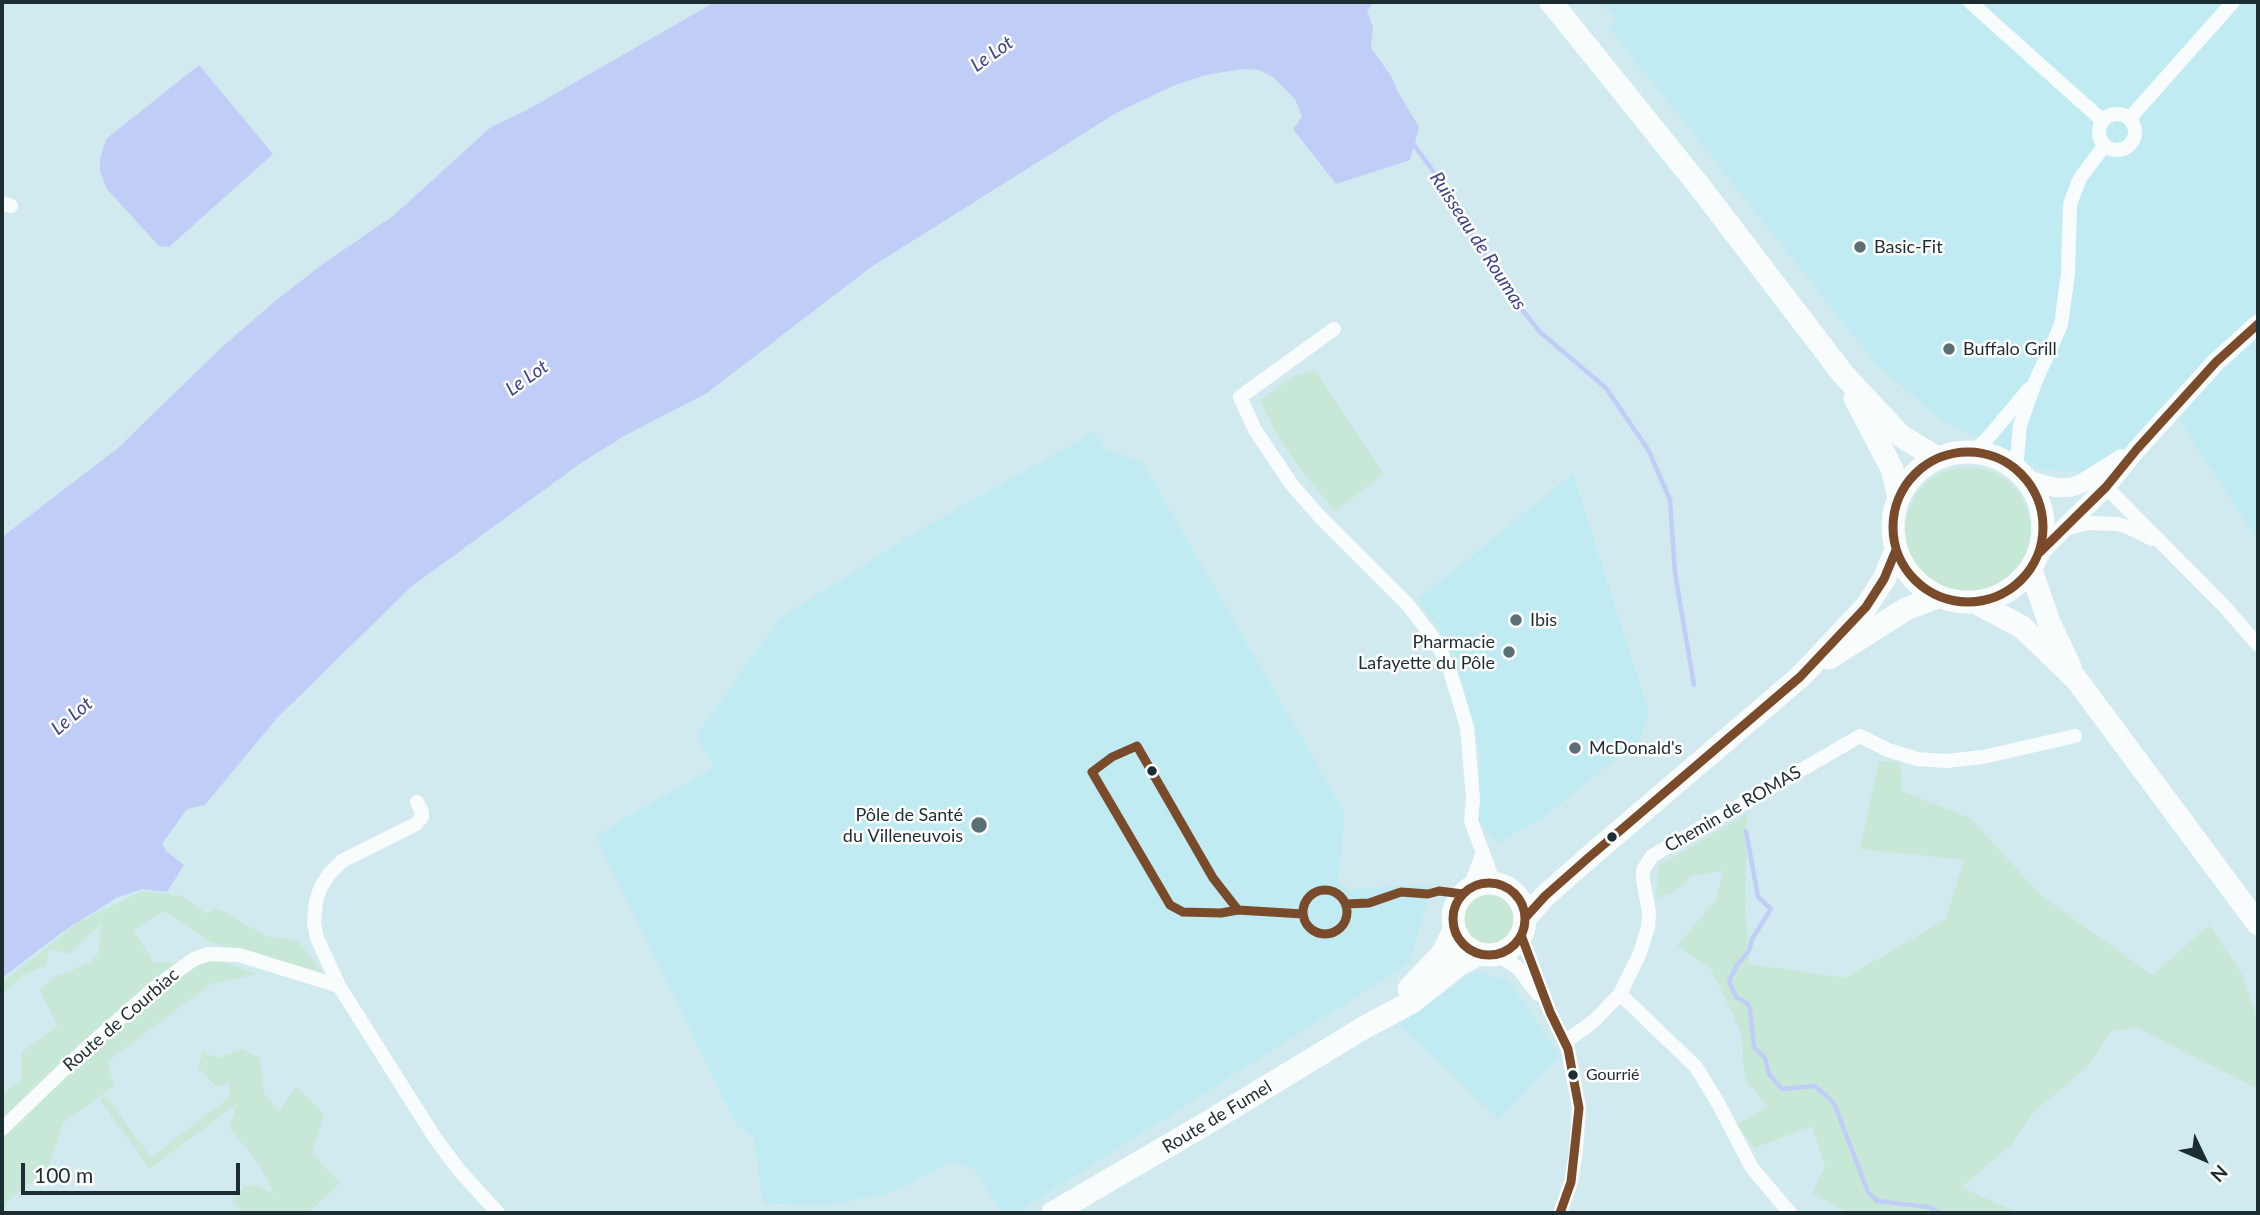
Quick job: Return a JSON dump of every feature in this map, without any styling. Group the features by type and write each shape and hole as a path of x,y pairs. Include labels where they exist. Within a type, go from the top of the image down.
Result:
{"main road":[{"path":"1551,2 1700,187 1843,374 1901,436 1937,458"},
{"path":"2100,481 2071,487 2049,487 2022,474 2001,459 1973,451 1937,458 1908,481 1899,497 1893,523 1896,550 1905,569 1919,585 1937,597 1956,602 1977,603 1998,597 2016,586 2100,481 2137,449 2216,362 2258,324"},
{"path":"1843,374 1892,469 1899,497"},
{"path":"2022,474 2042,512 2044,532 2035,561 2049,622 2076,679"},
{"path":"1588,858 1537,883 1502,886 1482,883 1470,888 1457,901 1454,909 1454,930 1468,949 1488,954 1509,948 1545,896 1800,677 1866,607 1884,579 1896,550"},
{"path":"1800,677 1906,609 1937,597"},
{"path":"1977,603 2022,627 2076,679 2258,924"},
{"path":"1502,886 1521,902 1523,926"},
{"name":"Route de Fumel","path":"1380,1019 1443,953 1454,930"},
{"name":"Route de Fumel","path":"1053,1213 1412,1002 1457,966 1488,954"}],"street":[{"path":"1970,2 2104,121"},
{"path":"2129,119 2233,2"},
{"path":"2119,114 2129,119 2133,123 2135,134 2130,145 2115,150 2105,145 2100,136 2104,121 2119,114"},
{"path":"2022,474 2020,425 2036,380 2061,325 2068,273 2070,204 2080,178 2105,145"},
{"path":"1334,329 1240,397 1255,430 1292,485 1408,605 1437,643 1450,671 1467,727 1473,799 1471,821 1482,854 1502,886"},
{"path":"1973,451 1987,439 2036,380"},
{"path":"2100,481 2224,606 2258,645"},
{"path":"2062,530 2088,523 2117,524 2166,547"},
{"name":"Chemin de ROMAS","path":"1565,1042 1594,1021 1620,994 1640,953 1648,927 1649,912 1643,870 1652,856 1860,736 1888,750 1917,759 1946,761 1983,757 2076,736"},
{"path":"417,802 422,817 416,824 341,861 329,874 316,901 314,923 317,937 339,986 435,1138 459,1170 498,1213"},
{"path":"1470,888 1482,854"},
{"path":"1523,926 1550,1012"},
{"name":"Route de Courbiac","path":"2,1129 153,989 194,959 209,954 239,955 339,986"},
{"path":"1488,954 1517,967 1530,981 1565,1042 1575,1077 1580,1108 1576,1151 1571,1182 1561,1213"},
{"path":"1620,994 1696,1067 1752,1168 1790,1213"}],"shaded area":[{"path":"1600,2 2258,2 2258,542 2179,419 2088,472 2041,470 1942,420 1877,365 1608,27 1616,21"},
{"name":"Pôle de Santé du Villeneuvois","path":"1094,432 1106,449 1142,462 1345,813 1338,881 1350,890 1397,885 1432,885 1409,963 1016,1213 1002,1213 974,1169 950,1161 883,1195 821,1206 763,1203 754,1139 735,1122 595,836 714,767 696,736 779,619 918,531"},
{"path":"1573,474 1649,713 1639,741 1538,821 1516,831 1498,844 1476,818 1481,757 1463,684 1438,627 1417,600"},
{"path":"1479,972 1509,981 1560,1056 1498,1119 1399,1024 1469,975"}],"green space":[{"path":"1315,370 1384,474 1335,511 1300,469 1276,434 1260,400 1295,376"},
{"path":"1968,467 1992,472 2013,485 2026,506 2031,530 2026,554 2013,575 1992,588 1968,593 1944,588 1923,575 1910,554 1905,530 1910,506 1923,485 1944,472"},
{"path":"1879,761 1900,762 1902,791 1970,818 2044,898 2153,975 2209,925 2243,976 2258,1023 2258,1089 2136,1027 2111,1031 2090,1064 2035,1111 2011,1145 1962,1187 2018,1213 1849,1213 1812,1193 1825,1166 1812,1126 1755,1148 1737,1125 1767,1106 1745,1079 1741,1032 1711,969 1677,946 1716,900 1723,871 1692,876 1671,894 1656,898 1658,866 1747,814 1745,903 1749,964 1845,978 1946,919 1964,860 1860,849"},
{"path":"1489,890 1508,898 1516,917 1508,936 1489,944 1470,936 1462,917 1470,898"},
{"path":"142,891 183,896 207,914 218,908 265,936 298,941 325,975 210,942 165,911 133,930 154,963 215,960 258,974 211,984 108,1061 114,1086 64,1122 48,1168 10,1199 2,1213 2,1093 21,1081 21,1053 58,1025 39,990 54,977 89,963 99,952 101,924 68,954 49,949 46,965 22,976 2,994 2,982 79,922"},
{"path":"241,1049 260,1058 264,1093 279,1111 296,1086 324,1114 312,1153 340,1183 308,1213 242,1213 232,1201 244,1186 259,1186 275,1195 260,1166 229,1127 237,1104 149,1169 100,1100 106,1096 151,1157 230,1097 229,1083 215,1086 198,1067 203,1052 218,1058"}],"water":[{"name":"Le Lot","path":"715,2 1374,2 1367,11 1373,27 1371,48 1391,76 1419,127 1410,160 1336,184 1293,129 1302,117 1295,99 1273,77 1259,70 1242,69 1206,75 1175,85 1116,113 871,267 707,393 624,436 581,463 412,586 277,718 205,805 187,809 162,844 166,851 184,865 167,892 142,889 116,898 61,933 2,978 2,537 118,448 221,348 274,302 320,266 393,216 491,127 527,110"},
{"path":"199,65 273,154 169,247 159,246 107,189 100,171 100,159 106,139"}],"waterway":[{"name":"Ruisseau de Roumas","path":"1412,142 1436,175 1504,287 1540,332 1606,388 1649,451 1670,500 1675,573 1694,685"},
{"name":"Ruisseau de Roumas","path":"1746,831 1758,897 1771,909 1752,939 1749,951 1737,965 1729,981 1736,997 1748,1004 1750,1009 1754,1047 1765,1058 1769,1074 1782,1089 1815,1086 1834,1103 1868,1192 1877,1201 1929,1207 1939,1213"}],"transit line":[{"path":"2040,552 2106,487 2216,362 2258,324"},
{"path":"1968,452 1997,457 2021,474 2038,498 2043,527 2038,556 2021,580 1997,597 1968,602 1939,597 1915,580 1898,556 1893,527 1898,498 1915,474 1939,457 1968,452"},
{"path":"1525,918 1545,896 1588,858 1800,677 1866,607 1884,579 1896,550"},
{"path":"1137,746 1213,878 1238,910 1221,913 1183,912 1170,905 1092,772 1112,757 1137,746"},
{"path":"1489,883 1509,889 1519,899 1525,919 1519,939 1509,949 1489,955 1469,949 1459,939 1453,919 1459,899 1469,889 1489,883"},
{"path":"1325,890 1334,891 1341,896 1346,903 1347,912 1346,921 1341,928 1334,933 1325,934 1316,933 1309,928 1304,921 1303,912 1304,903 1309,896 1316,891 1325,890"},
{"path":"1346,904 1369,903 1401,892 1428,894 1439,891 1463,894"},
{"path":"1238,910 1303,914"},
{"path":"1521,935 1550,1012 1568,1049 1579,1108 1571,1182 1560,1213"}],"place":[{"name":"Basic-Fit","path":"1860,247"},
{"name":"Buffalo Grill","path":"1949,349"},
{"name":"Ibis","path":"1516,620"},
{"name":"Pharmacie Lafayette du Pôle","path":"1509,652"},
{"name":"McDonald's","path":"1575,748"},
{"name":"Pôle de Santé du Villeneuvois","path":"979,825"},
{"name":"Gourrié","path":"1573,1075"}]}
